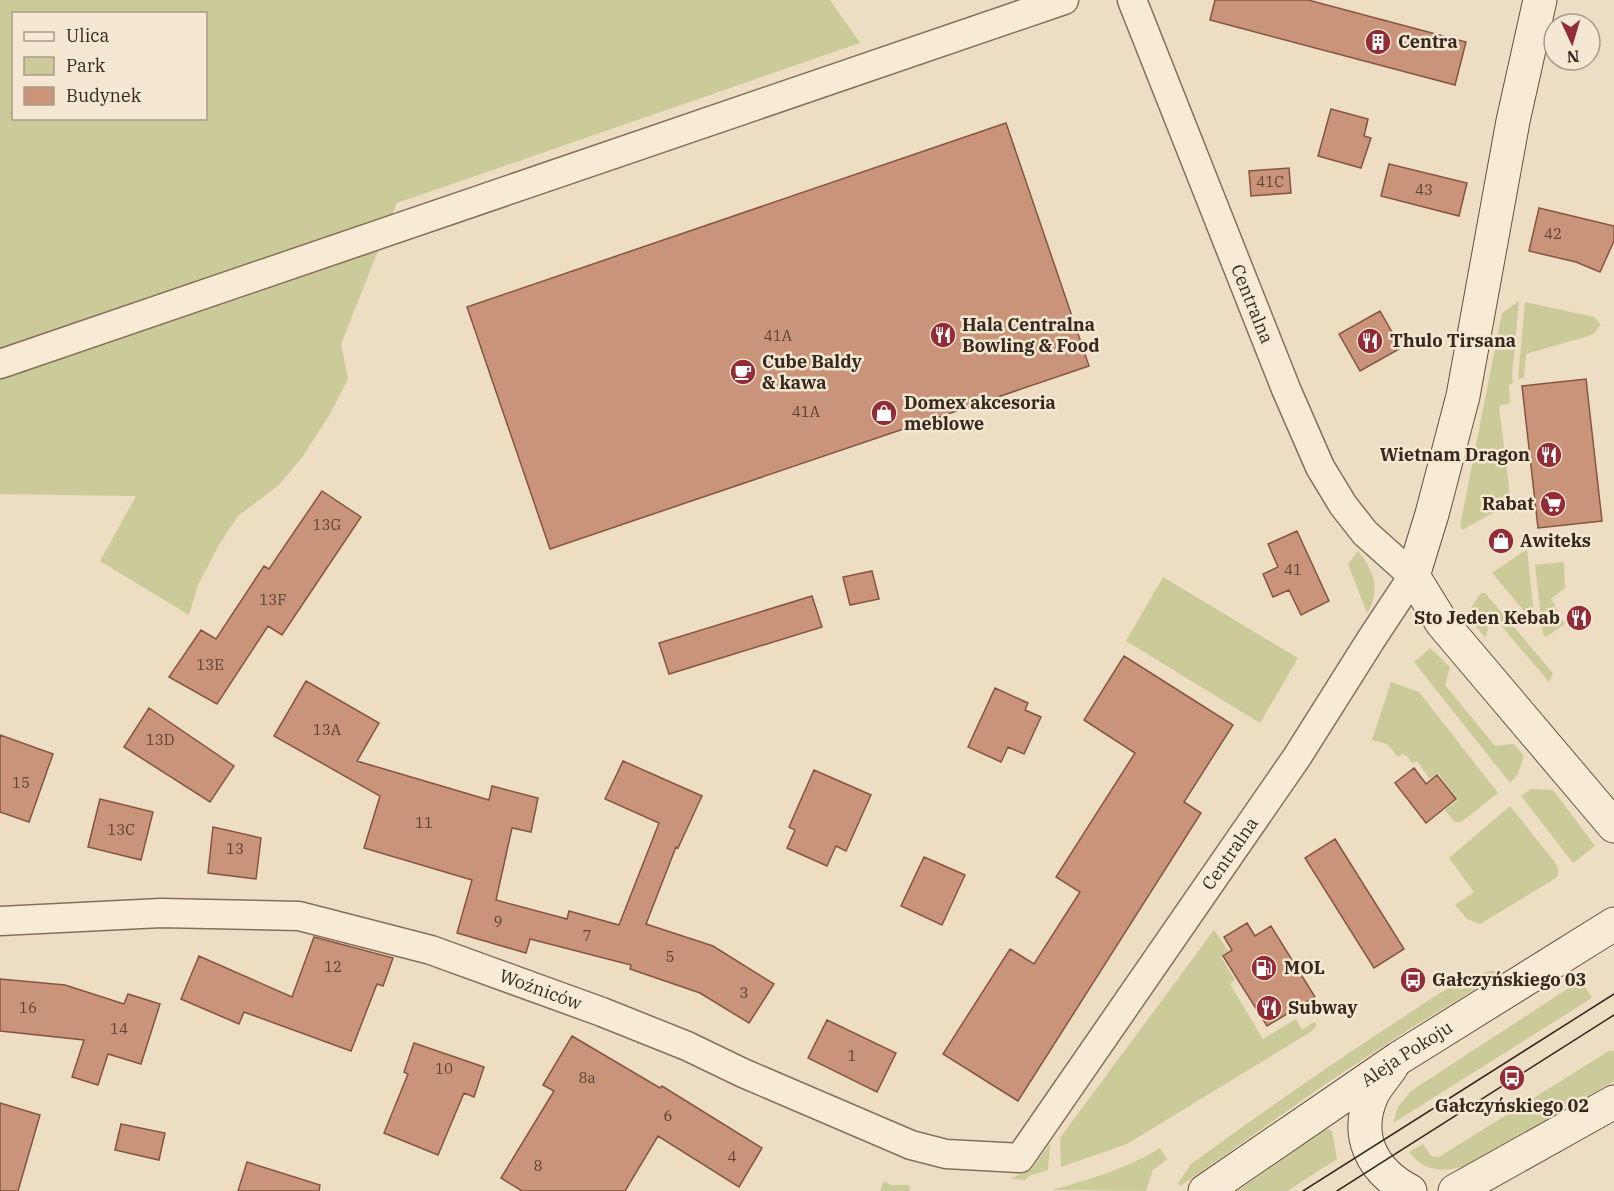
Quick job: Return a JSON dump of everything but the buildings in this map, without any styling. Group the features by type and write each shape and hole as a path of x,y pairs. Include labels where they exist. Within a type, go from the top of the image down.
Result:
{"street":[{"path":"0,364 1064,0"},
{"name":"Centralna","path":"1042,1126 1298,757 1413,576 1463,396 1513,121 1540,0"},
{"name":"Centralna","path":"1133,2 1286,389 1320,466 1343,505 1365,533 1413,576 1442,623 1614,826"},
{"name":"Woźniców","path":"0,921 160,913 299,916 431,950 602,1012 687,1046 897,1140 928,1150 964,1156 1020,1158 1042,1126"},
{"name":"Aleja Pokoju","path":"1205,1191 1399,1058 1614,924"},
{"path":"1399,1058 1373,1093 1366,1115 1365,1137 1368,1149 1378,1165 1410,1191"},
{"path":"1455,1191 1614,1102"}],"green space":[{"path":"0,0 830,0 860,43 397,203 341,344 348,379 330,414 303,456 279,485 238,516 220,543 198,585 189,615 100,561 136,496 0,494"},
{"path":"1519,301 1513,383 1509,385 1510,403 1499,406 1511,503 1462,530 1460,526 1502,313"},
{"path":"1525,302 1594,317 1601,325 1588,336 1526,354 1524,378 1518,379"},
{"path":"1527,549 1535,624 1492,573"},
{"path":"1358,551 1372,573 1374,581 1374,596 1367,613 1348,564"},
{"path":"1564,562 1565,588 1551,599 1565,624 1546,637 1543,634 1535,565"},
{"path":"1163,577 1298,658 1260,723 1126,641"},
{"path":"1481,593 1485,593 1553,673 1549,682 1493,616 1485,637 1466,615"},
{"path":"1430,648 1450,667 1445,685 1495,746 1514,744 1524,756 1518,774 1510,783 1414,662"},
{"path":"1391,682 1419,692 1498,793 1461,822 1454,822 1445,810 1458,800 1438,773 1430,779 1417,761 1412,763 1407,756 1402,754 1398,757 1387,744 1372,740"},
{"path":"1531,789 1553,790 1595,846 1573,863 1521,796"},
{"path":"1510,806 1553,860 1559,871 1556,878 1480,924 1467,919 1455,905 1474,892 1449,858"},
{"path":"1214,930 1229,952 1221,957 1235,980 1230,984 1263,1039 1296,1019 1302,1030 1314,1022 1317,1024 1312,1031 1127,1144 1061,1167 1060,1138"},
{"path":"1501,970 1502,973 1411,1028 1327,1083 1180,1186 1178,1183 1191,1164 1373,1037 1461,982 1488,972"},
{"path":"1581,980 1592,998 1393,1123 1398,1107 1411,1091"},
{"path":"1609,1051 1614,1051 1614,1081 1463,1167 1433,1168 1421,1163 1409,1152 1423,1144 1431,1156 1439,1157"},
{"path":"1329,1129 1332,1132 1337,1159 1287,1191 1237,1191 1325,1130"},
{"path":"1050,1144 1048,1170 1029,1176 1025,1180 1010,1179 1032,1169"},
{"path":"1160,1148 1167,1159 1153,1170 1146,1191 1052,1190 1121,1168"},
{"path":"884,1181 891,1185 909,1185 910,1191 880,1191"}],"tram line":[{"path":"1303,1191 1614,994"},
{"path":"1337,1191 1614,1015"}],"place":[{"name":"Centra","path":"1378,42"},
{"name":"Hala Centralna Bowling & Food","path":"943,335"},
{"name":"Thulo Tirsana","path":"1370,341"},
{"name":"Cube Baldy & kawa","path":"743,372"},
{"name":"Domex akcesoria meblowe","path":"884,413"},
{"name":"Wietnam Dragon","path":"1549,455"},
{"name":"Rabat","path":"1553,504"},
{"name":"Awiteks","path":"1501,541"},
{"name":"Sto Jeden Kebab","path":"1579,618"},
{"name":"MOL","path":"1264,968"},
{"name":"Gałczyńskiego 03","path":"1413,980"},
{"name":"Subway","path":"1269,1008"},
{"name":"Gałczyńskiego 02","path":"1512,1078"}]}
